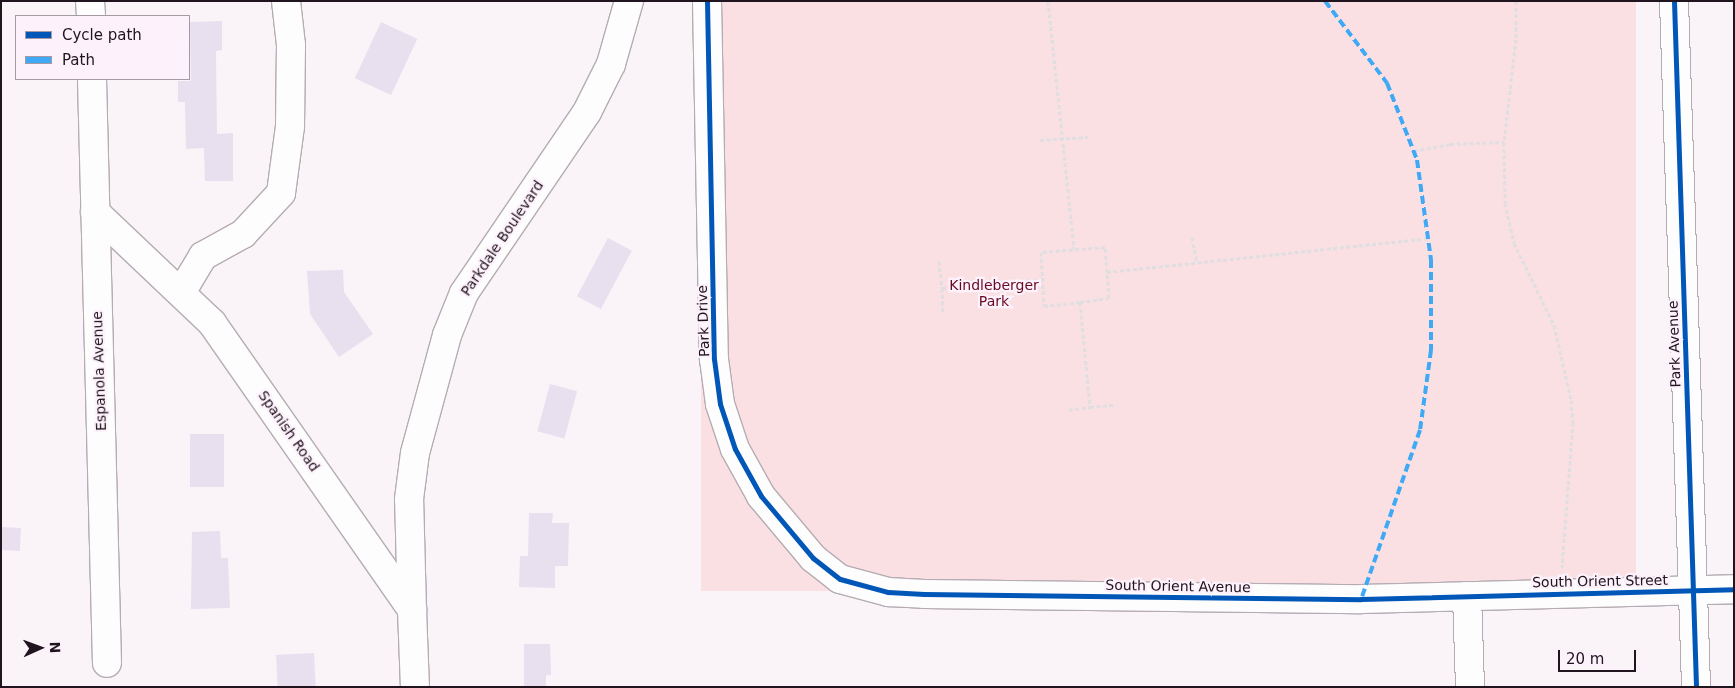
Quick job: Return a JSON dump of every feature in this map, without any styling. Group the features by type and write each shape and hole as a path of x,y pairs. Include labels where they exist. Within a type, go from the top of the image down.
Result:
{"street":[{"path":"90,1 91,15"},
{"path":"182,291 203,256 243,234 281,193 290,117 291,45 286,1"},
{"name":"Parkdale Boulevard","path":"412,610 412,471 447,336 464,293 587,112 611,64 629,1"},
{"name":"Park Drive","path":"707,1 714,359 720,404 747,473 813,558 840,579 888,592"},
{"name":"Park Avenue","path":"1674,1 1696,687"},
{"name":"Espanola Avenue","path":"92,80 107,663"},
{"name":"Spanish Road","path":"95,212 182,291 251,376 412,610"},
{"name":"South Orient Street","path":"1467,596 1734,589"},
{"name":"South Orient Avenue","path":"888,592 1361,599 1467,596"},
{"path":"1467,596 1470,687"},
{"path":"412,610 415,687"}],"path":[{"path":"1048,1 1074,249"},
{"path":"1516,1 1516,39 1504,142 1510,229 1525,270 1554,326 1571,400 1573,422 1558,593"},
{"path":"1040,140 1088,137"},
{"path":"1414,151 1450,144 1504,142"},
{"path":"1192,237 1197,263"},
{"path":"1107,272 1428,238"},
{"path":"1105,247 1109,298 1044,306 1041,252 1074,249 1105,247"},
{"path":"939,261 943,313"},
{"path":"942,288 1042,279"},
{"path":"1080,302 1090,407"},
{"path":"1069,410 1115,405"}],"green space":[{"name":"Kindleberger Park","path":"701,1 1636,1 1636,591 701,591"}],"building":[{"path":"222,21 222,50 216,51 217,134 233,133 233,181 205,181 204,148 186,149 185,102 178,102 178,81 191,81 190,22"},
{"path":"381,22 417,39 391,95 355,78"},
{"path":"608,238 632,251 601,309 577,296"},
{"path":"343,270 344,292 373,334 339,357 310,314 307,271"},
{"path":"550,384 577,391 564,439 537,431"},
{"path":"190,434 224,434 224,487 190,487"},
{"path":"529,513 553,513 552,523 569,523 568,566 555,566 555,588 519,587 520,556 528,556"},
{"path":"1,527 21,528 20,551 1,550"},
{"path":"220,531 221,558 228,558 230,608 191,609 192,532"},
{"path":"524,644 550,644 551,675 546,675 546,687 524,687"},
{"path":"314,653 316,687 278,687 276,655"}],"marked path":[{"path":"1325,1 1387,83 1417,160 1431,260 1431,350 1420,430 1361,599"}],"cycle path":[{"path":"707,1 714,359 720,404 735,449 761,496 813,558 840,579 888,592 924,594 1361,599 1734,589"},
{"path":"1674,1 1696,687"}]}
